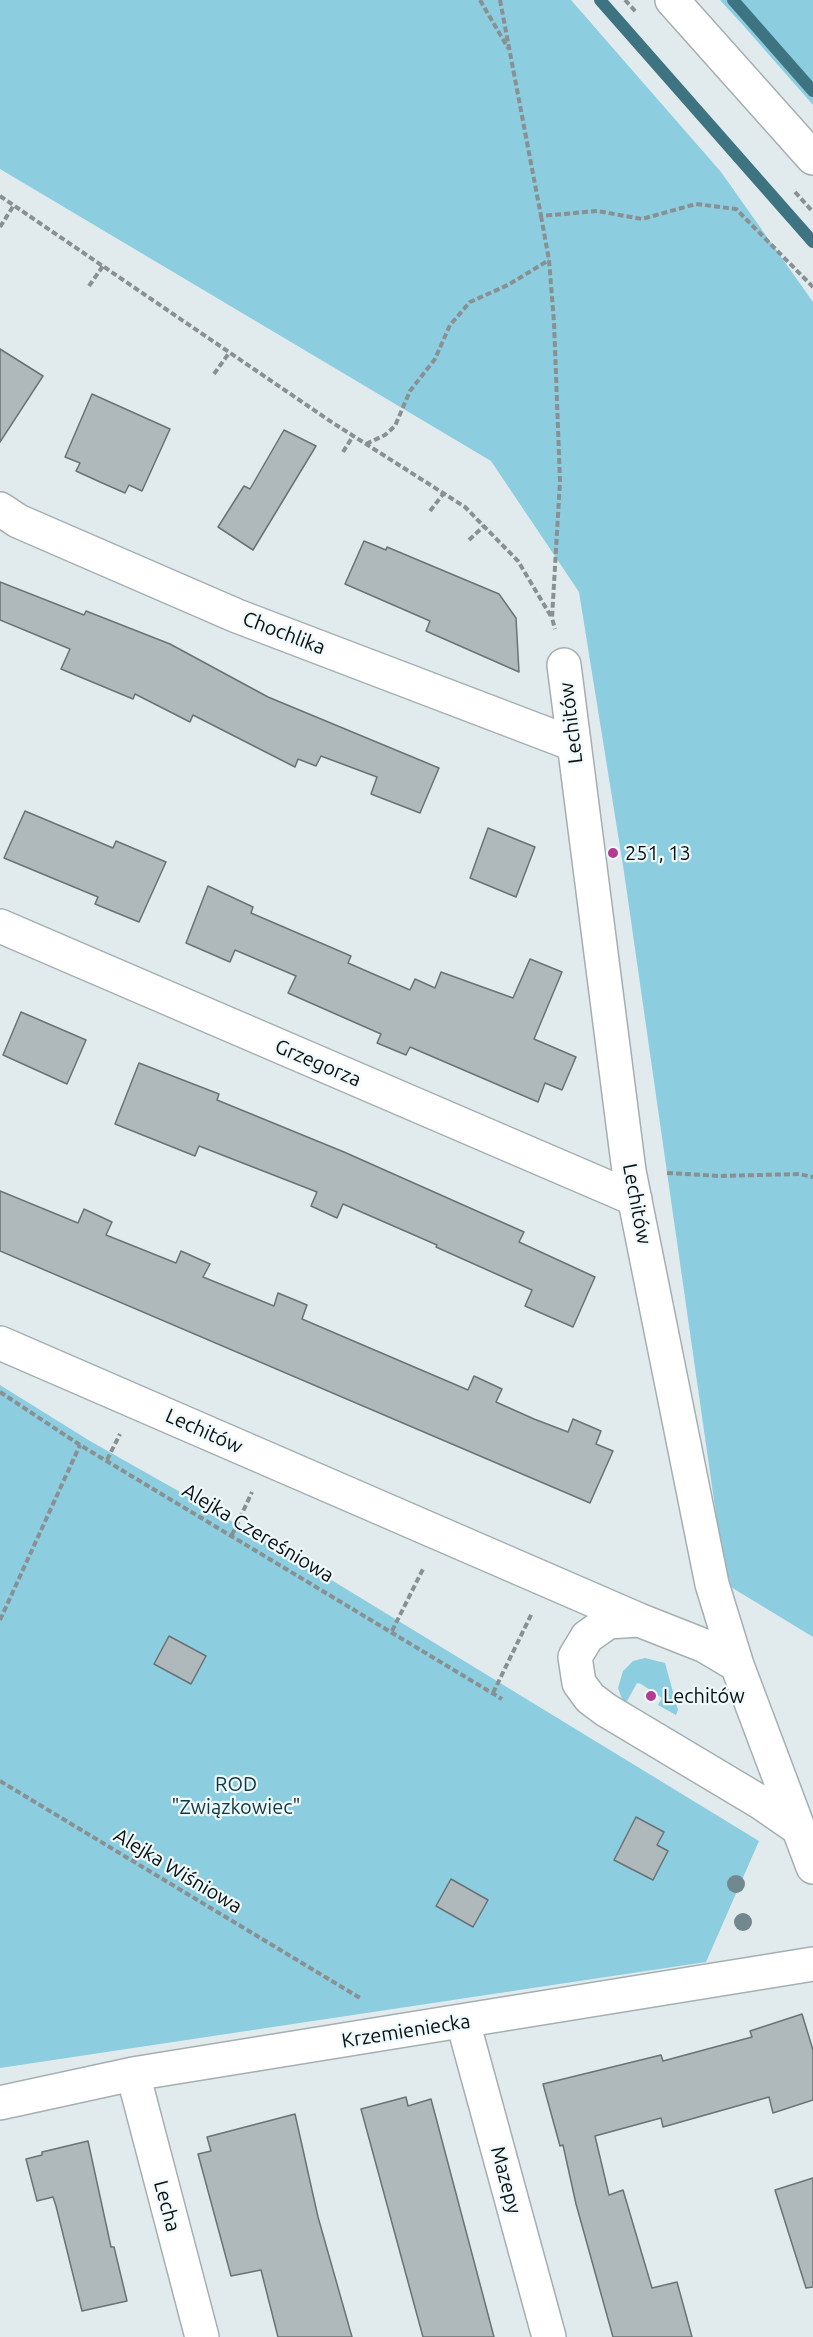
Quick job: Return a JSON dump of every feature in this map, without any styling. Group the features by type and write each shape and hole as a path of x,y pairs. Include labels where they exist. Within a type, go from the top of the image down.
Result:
{"street":[{"path":"672,0 813,159"},
{"name":"Chochlika","path":"0,509 18,520 237,616 573,744"},
{"name":"Lechitów","path":"564,665 632,1185 712,1584 737,1665 813,1867"},
{"name":"Grzegorza","path":"0,926 632,1185"},
{"name":"Lechitów","path":"0,1343 441,1535 705,1646 737,1665"},
{"path":"639,1620 608,1622 587,1637 575,1658 579,1683 590,1698 799,1829"},
{"name":"Krzemieniecka","path":"0,2103 133,2074 813,1964"},
{"name":"Mazepy","path":"463,2022 549,2337"},
{"name":"Lecha","path":"133,2074 202,2337"}],"path":[{"path":"480,0 510,51"},
{"path":"500,0 549,260 560,481 552,618"},
{"path":"0,196 353,436 465,507 519,561 552,618 564,665"},
{"path":"542,216 597,211 642,219 696,204 736,209 813,287"},
{"path":"0,226 14,205"},
{"path":"366,444 385,435 395,426 410,391 435,359 450,325 470,302 508,285 549,260"},
{"path":"89,286 103,266"},
{"path":"214,374 229,353"},
{"path":"343,452 353,436"},
{"path":"430,511 444,493"},
{"path":"469,540 484,526"},
{"path":"632,1185 720,1176 799,1174 813,1178"},
{"name":"Alejka Czereśniowa","path":"0,1392 80,1444 502,1699"},
{"path":"0,1620 80,1444"},
{"path":"232,1535 268,1459"},
{"path":"392,1631 441,1535"},
{"path":"493,1693 547,1580"},
{"name":"Alejka Wiśniowa","path":"0,1781 340,1986"}],"green space":[{"path":"0,0 571,0 721,172 813,302 813,1637 726,1584 624,872 579,592 491,461 0,169"},
{"path":"720,0 813,0 813,105 742,24"},
{"name":"ROD \"Związkowiec\"","path":"0,1385 90,1441 279,1548 759,1841 706,1962 0,2068"},
{"path":"645,1658 665,1663 678,1710 676,1715 658,1705 662,1698 641,1684 637,1683 626,1703 622,1699 618,1688 623,1671 633,1661"}],"building":[{"path":"0,349 43,376 0,442"},
{"path":"92,394 170,429 142,491 129,485 125,493 100,482 76,471 80,463 65,457"},
{"path":"284,430 316,446 253,550 218,527 244,486 250,489"},
{"path":"364,541 386,550 387,547 499,594 516,618 519,672 426,631 430,621 345,584"},
{"path":"0,582 84,615 86,611 170,644 268,697 439,768 420,813 371,794 377,777 321,756 316,766 298,759 295,767 193,715 190,722 135,694 133,699 61,669 70,649 0,620"},
{"path":"25,811 113,848 116,841 166,862 139,922 95,904 98,897 4,858"},
{"path":"488,828 535,847 516,897 470,878"},
{"path":"208,886 253,907 251,913 351,956 348,963 410,990 415,979 435,988 441,972 513,998 530,959 562,972 534,1039 576,1057 562,1090 545,1083 538,1102 410,1047 406,1055 377,1043 381,1034 288,993 296,976 235,950 230,962 186,943"},
{"path":"21,1012 86,1040 67,1084 3,1055"},
{"path":"139,1063 219,1094 217,1100 344,1152 524,1232 519,1242 595,1277 573,1327 525,1306 532,1290 436,1247 437,1245 343,1204 337,1218 311,1206 317,1192 199,1146 195,1156 115,1124"},
{"path":"0,1191 78,1223 84,1209 112,1222 106,1235 176,1263 181,1251 210,1264 203,1277 274,1306 278,1293 307,1305 302,1319 468,1390 474,1376 502,1389 496,1402 534,1419 568,1432 573,1419 601,1431 596,1444 613,1451 590,1503 0,1251"},
{"path":"169,1636 206,1656 191,1684 154,1664"},
{"path":"636,1817 664,1832 657,1845 668,1851 653,1880 614,1860"},
{"path":"451,1879 488,1900 473,1927 436,1906"},
{"path":"802,2014 813,2050 813,2100 773,2113 769,2097 663,2127 661,2118 595,2136 609,2195 623,2190 652,2288 677,2282 692,2337 613,2337 576,2204 563,2145 560,2146 543,2084 661,2055 663,2061 752,2037 750,2031"},
{"path":"406,2097 408,2106 431,2099 494,2337 423,2337 361,2109"},
{"path":"295,2114 318,2217 352,2337 278,2337 261,2270 231,2276 198,2154 211,2151 207,2137"},
{"path":"88,2141 111,2247 114,2247 127,2301 82,2311 53,2197 37,2201 26,2159 42,2155 42,2152"},
{"path":"813,2178 813,2287 806,2288 775,2190"}],"waterway":[{"path":"600,0 813,242"},
{"path":"733,0 813,91"}],"place":[{"name":"251, 13","path":"613,853"},
{"name":"Lechitów","path":"651,1696"}]}
